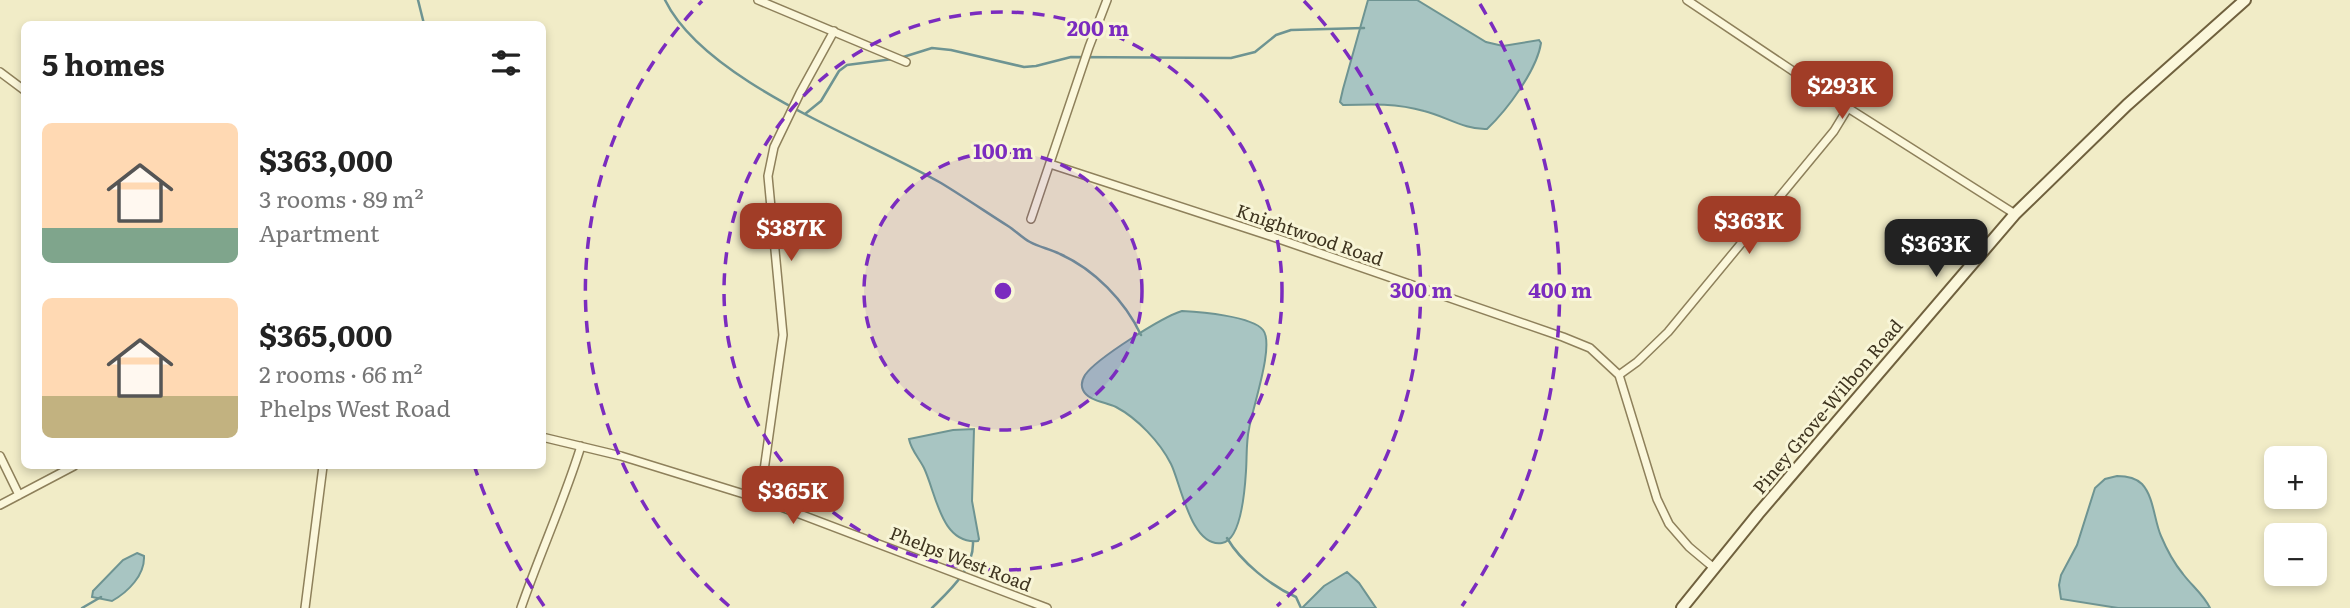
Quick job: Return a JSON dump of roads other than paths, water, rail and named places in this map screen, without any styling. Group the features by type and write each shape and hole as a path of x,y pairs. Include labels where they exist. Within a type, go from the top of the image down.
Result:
{"street":[{"path":"758,0 906,62"},
{"path":"1031,219 1107,0"},
{"path":"1687,0 1848,108 2015,214"},
{"name":"Piney Grove-Wilbon Road","path":"1682,608 1952,284 2015,214 2127,105 2245,0"},
{"path":"760,499 783,335 768,176 774,147 834,31"},
{"path":"0,72 21,88"},
{"path":"1619,375 1637,362 1668,332 1834,131 1848,108"},
{"name":"Knightwood Road","path":"1050,164 1273,237 1590,348 1619,375 1657,499 1669,524 1689,547 1714,568"},
{"name":"Phelps West Road","path":"546,438 760,499 1047,608"},
{"path":"521,608 581,446"},
{"path":"0,456 19,495"},
{"path":"0,505 68,469"},
{"path":"305,608 323,469"}],"water":[{"path":"1368,0 1417,0 1486,42 1503,46 1539,40 1541,43 1538,54 1520,89 1487,129 1471,127 1414,108 1374,104 1343,105 1340,102 1343,89"},
{"path":"1182,311 1248,321 1263,330 1266,338 1265,363 1248,434 1241,512 1234,533 1229,540 1222,543 1211,542 1202,536 1189,513 1171,464 1154,439 1132,417 1116,407 1089,397 1082,387 1085,375 1115,349"},
{"path":"974,429 972,501 978,541 966,540 956,535 948,526 909,439 953,430"},
{"path":"2117,476 2133,478 2146,489 2168,550 2210,608 2118,608 2061,599 2061,575 2077,545 2095,488 2105,479"},
{"path":"137,553 144,556 142,570 124,593 112,601 92,597 93,591 123,560"},
{"path":"1347,572 1359,583 1376,608 1302,608 1324,586"}],"waterway":[{"path":"418,0 423,21"},
{"path":"665,0 685,30 714,57 749,82 830,127 941,183 1027,240 1085,268 1117,298 1141,335"},
{"path":"900,58 932,48 1024,67 1071,57 1231,58 1255,52 1276,35 1291,30 1364,28"},
{"path":"805,114 821,101 839,71 847,65 893,59"},
{"path":"1227,538 1240,556 1257,572 1296,597 1301,608"},
{"path":"932,608 965,570 970,561 973,542"},
{"path":"82,608 101,597"}]}
